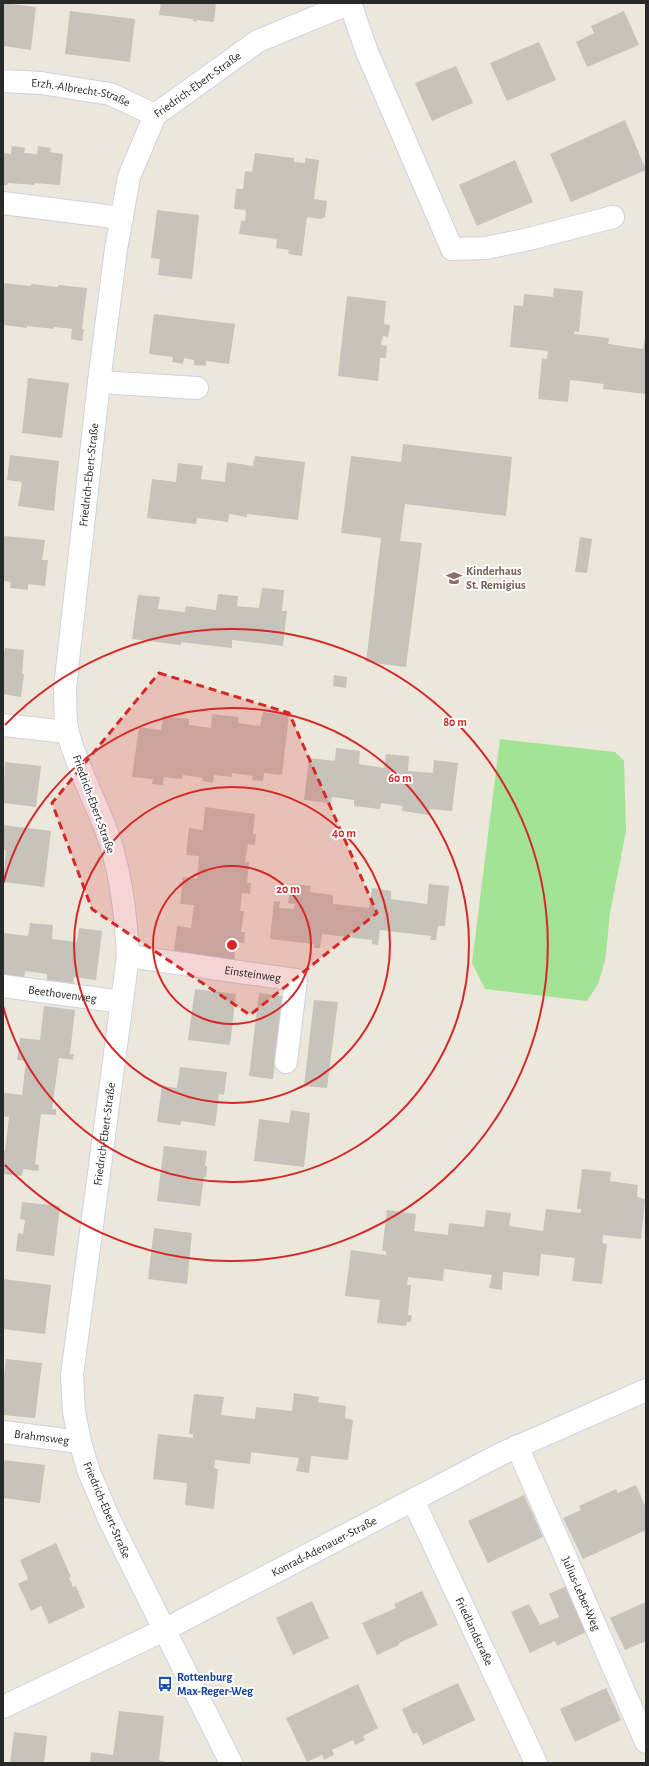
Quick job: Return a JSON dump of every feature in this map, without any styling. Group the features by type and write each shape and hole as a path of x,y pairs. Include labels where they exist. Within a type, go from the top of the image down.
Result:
{"street":[{"name":"Friedrich-Ebert-Straße","path":"231,1763 110,1521 89,1472 80,1442 74,1412 72,1374 128,956 126,922 119,877 106,831 86,785 67,732 65,688 99,382 116,249 129,177 155,115 258,41 350,3"},
{"path":"350,3 367,52 452,249 486,248 529,239 612,217"},
{"name":"Erzh.-Albrecht-Straße","path":"3,81 41,83 110,94 155,115"},
{"path":"3,203 122,218"},
{"path":"99,382 197,388"},
{"path":"3,725 67,732"},
{"name":"Einsteinweg","path":"128,956 296,980 286,1062"},
{"name":"Beethovenweg","path":"3,986 122,1002"},
{"name":"Konrad-Adenauer-Straße","path":"3,1707 164,1630 517,1446 646,1390"},
{"name":"Brahmsweg","path":"3,1432 80,1442"},
{"name":"Julius-Leber-Weg","path":"517,1446 646,1742"},
{"name":"Friedlandstraße","path":"414,1500 536,1763"}],"highlighted area":[{"path":"159,673 289,713 377,913 250,1015 92,909 52,803"}],"green space":[{"path":"500,739 615,752 624,761 626,831 610,913 605,961 598,984 587,1001 485,989 472,963"}],"building":[{"path":"3,3 36,7 31,50 3,46"},
{"path":"161,3 216,3 214,22 197,20 197,22 193,21 193,19 159,15"},
{"path":"70,11 135,19 130,62 65,54"},
{"path":"624,11 639,45 587,67 576,42 594,33 591,26"},
{"path":"539,42 556,80 507,101 490,63"},
{"path":"456,66 473,103 432,121 415,83"},
{"path":"625,120 646,170 571,202 550,154"},
{"path":"12,146 25,148 24,153 37,154 38,146 51,148 50,152 63,154 60,185 8,183 7,185 3,185 3,153 11,154"},
{"path":"255,153 294,158 294,162 305,163 305,158 319,160 314,199 327,201 325,217 321,219 307,217 302,256 288,254 289,250 276,248 277,239 239,234 241,221 245,221 246,210 234,209 236,189 243,189 245,171 252,172"},
{"path":"515,160 533,202 477,226 459,185"},
{"path":"157,210 199,215 192,279 158,275 160,259 151,258"},
{"path":"3,283 31,286 31,284 87,288 82,341 71,339 72,329 27,326 27,328 3,325"},
{"path":"554,288 583,291 579,332 574,331 574,334 609,338 608,344 643,349 646,334 646,394 603,389 604,384 570,380 568,402 538,399 542,358 547,359 548,351 510,347 514,305 523,306 524,294 553,297"},
{"path":"347,296 386,301 384,324 390,325 388,337 383,336 381,345 387,346 386,358 380,358 378,381 338,376"},
{"path":"154,314 235,324 229,364 206,361 206,366 194,365 194,360 184,358 183,364 172,362 173,357 149,354"},
{"path":"28,378 69,383 62,438 22,433"},
{"path":"403,444 512,457 506,516 405,504 400,541 422,543 406,667 366,662 381,538 341,533 351,456 401,462"},
{"path":"10,455 59,461 54,511 18,506 22,482 7,480"},
{"path":"255,456 305,462 298,520 247,514 247,517 229,514 228,522 197,518 196,524 147,518 152,479 176,482 178,463 203,466 201,479 225,482 227,462 253,466"},
{"path":"3,536 45,540 42,560 48,560 45,586 28,584 28,590 10,588 11,582 3,581"},
{"path":"580,537 592,539 587,573 575,572"},
{"path":"262,588 284,590 282,611 287,611 283,646 232,640 232,648 181,642 181,645 132,639 138,595 160,597 158,609 185,612 186,606 216,610 218,594 238,596 237,606 259,608"},
{"path":"5,648 24,650 22,674 24,674 21,697 3,694 3,657"},
{"path":"334,675 347,677 346,688 333,686"},
{"path":"263,712 289,715 282,775 264,773 263,781 252,780 253,776 232,773 232,777 214,775 213,783 202,781 203,778 183,775 182,779 164,777 163,785 152,784 153,779 132,777 139,727 161,730 163,716 189,719 189,725 211,728 212,714 239,717 238,723 260,726"},
{"path":"336,748 360,751 359,764 384,768 386,754 409,756 408,771 433,773 434,760 458,763 452,811 430,809 429,815 402,811 403,806 381,803 380,809 354,806 354,800 332,797 331,803 304,800 309,758 335,761"},
{"path":"5,762 41,766 36,807 3,803"},
{"path":"205,807 255,814 253,834 256,834 255,845 248,844 245,862 249,862 247,883 251,883 250,894 242,893 240,911 244,911 241,932 245,932 244,943 236,942 234,960 174,953 177,926 191,928 194,905 180,904 183,877 197,879 199,856 186,855 189,828 203,830"},
{"path":"3,825 51,831 44,887 3,882 6,850 3,850"},
{"path":"291,884 311,886 310,892 333,895 333,904 369,908 372,888 391,891 391,899 427,904 429,884 449,886 445,926 438,926 436,940 430,940 431,936 380,930 378,945 372,944 372,940 322,934 320,948 314,948 314,944 270,939 274,901 280,902 279,908 294,909 295,904 288,903"},
{"path":"30,923 53,925 52,939 77,942 79,928 102,931 96,980 74,977 73,983 47,980 47,974 25,971 24,978 3,975 3,933 28,936"},
{"path":"195,989 236,994 230,1045 188,1040"},
{"path":"259,993 283,996 273,1079 249,1076"},
{"path":"314,1000 338,1002 327,1088 304,1086"},
{"path":"44,1006 75,1010 70,1054 74,1054 73,1060 59,1058 52,1109 56,1109 56,1115 41,1114 35,1164 39,1165 38,1171 23,1169 22,1176 3,1174 3,1151 5,1151 9,1117 3,1116 3,1093 22,1095 26,1061 17,1060 20,1038 40,1040"},
{"path":"180,1067 227,1072 224,1095 219,1094 215,1126 181,1121 180,1125 157,1122 162,1086 177,1088"},
{"path":"291,1110 310,1113 304,1167 254,1161 259,1119 289,1123"},
{"path":"164,1146 207,1151 205,1166 207,1166 206,1177 204,1177 200,1206 157,1201"},
{"path":"582,1169 611,1172 610,1181 638,1185 637,1197 645,1199 641,1239 603,1235 602,1243 607,1244 602,1284 572,1281 575,1258 541,1254 539,1276 503,1272 502,1290 489,1288 492,1275 444,1269 443,1281 408,1277 407,1285 411,1285 408,1315 412,1315 411,1322 407,1322 406,1326 377,1323 380,1300 345,1296 351,1250 386,1255 386,1251 382,1251 387,1210 416,1214 414,1231 448,1235 449,1223 484,1227 486,1210 511,1213 509,1226 543,1231 546,1209 581,1213 581,1209 577,1209"},
{"path":"22,1202 60,1206 54,1256 16,1251 18,1233 23,1234 25,1220 20,1219"},
{"path":"154,1228 192,1233 187,1284 148,1279"},
{"path":"3,1279 51,1285 45,1334 3,1329"},
{"path":"6,1359 42,1363 35,1418 3,1415 3,1385"},
{"path":"294,1393 319,1397 318,1402 346,1406 345,1418 353,1420 348,1460 311,1456 309,1473 296,1471 299,1458 251,1452 250,1464 215,1460 214,1468 218,1469 214,1509 185,1505 187,1483 153,1479 158,1434 193,1438 193,1434 189,1434 194,1394 224,1397 221,1415 255,1419 256,1407 292,1411"},
{"path":"3,1460 45,1465 40,1503 3,1498"},
{"path":"636,1485 646,1508 646,1530 583,1559 563,1518 581,1510 579,1506 616,1489 618,1493"},
{"path":"524,1495 543,1537 488,1563 468,1521"},
{"path":"56,1543 71,1577 69,1578 73,1587 76,1586 85,1607 49,1624 41,1606 31,1611 18,1584 28,1579 20,1560"},
{"path":"567,1586 588,1631 557,1646 555,1641 530,1653 511,1612 529,1604 540,1625 559,1617 549,1594"},
{"path":"422,1591 438,1625 377,1655 362,1623 396,1608 394,1604"},
{"path":"312,1601 329,1638 293,1655 276,1618"},
{"path":"646,1602 646,1641 625,1650 610,1618"},
{"path":"458,1683 475,1720 423,1745 417,1732 413,1734 402,1709"},
{"path":"358,1684 378,1728 363,1736 365,1740 355,1745 353,1740 332,1750 334,1755 324,1760 322,1755 307,1762 286,1718"},
{"path":"606,1688 621,1720 575,1742 560,1709"},
{"path":"119,1711 164,1716 159,1760 170,1763 90,1763 91,1752 113,1755"},
{"path":"14,1732 47,1736 44,1763 10,1763"}],"place":[{"name":"Kinderhaus St. Remigius","path":"454,578"},
{"name":"Rottenburg Max-Reger-Weg","path":"165,1684"}]}
